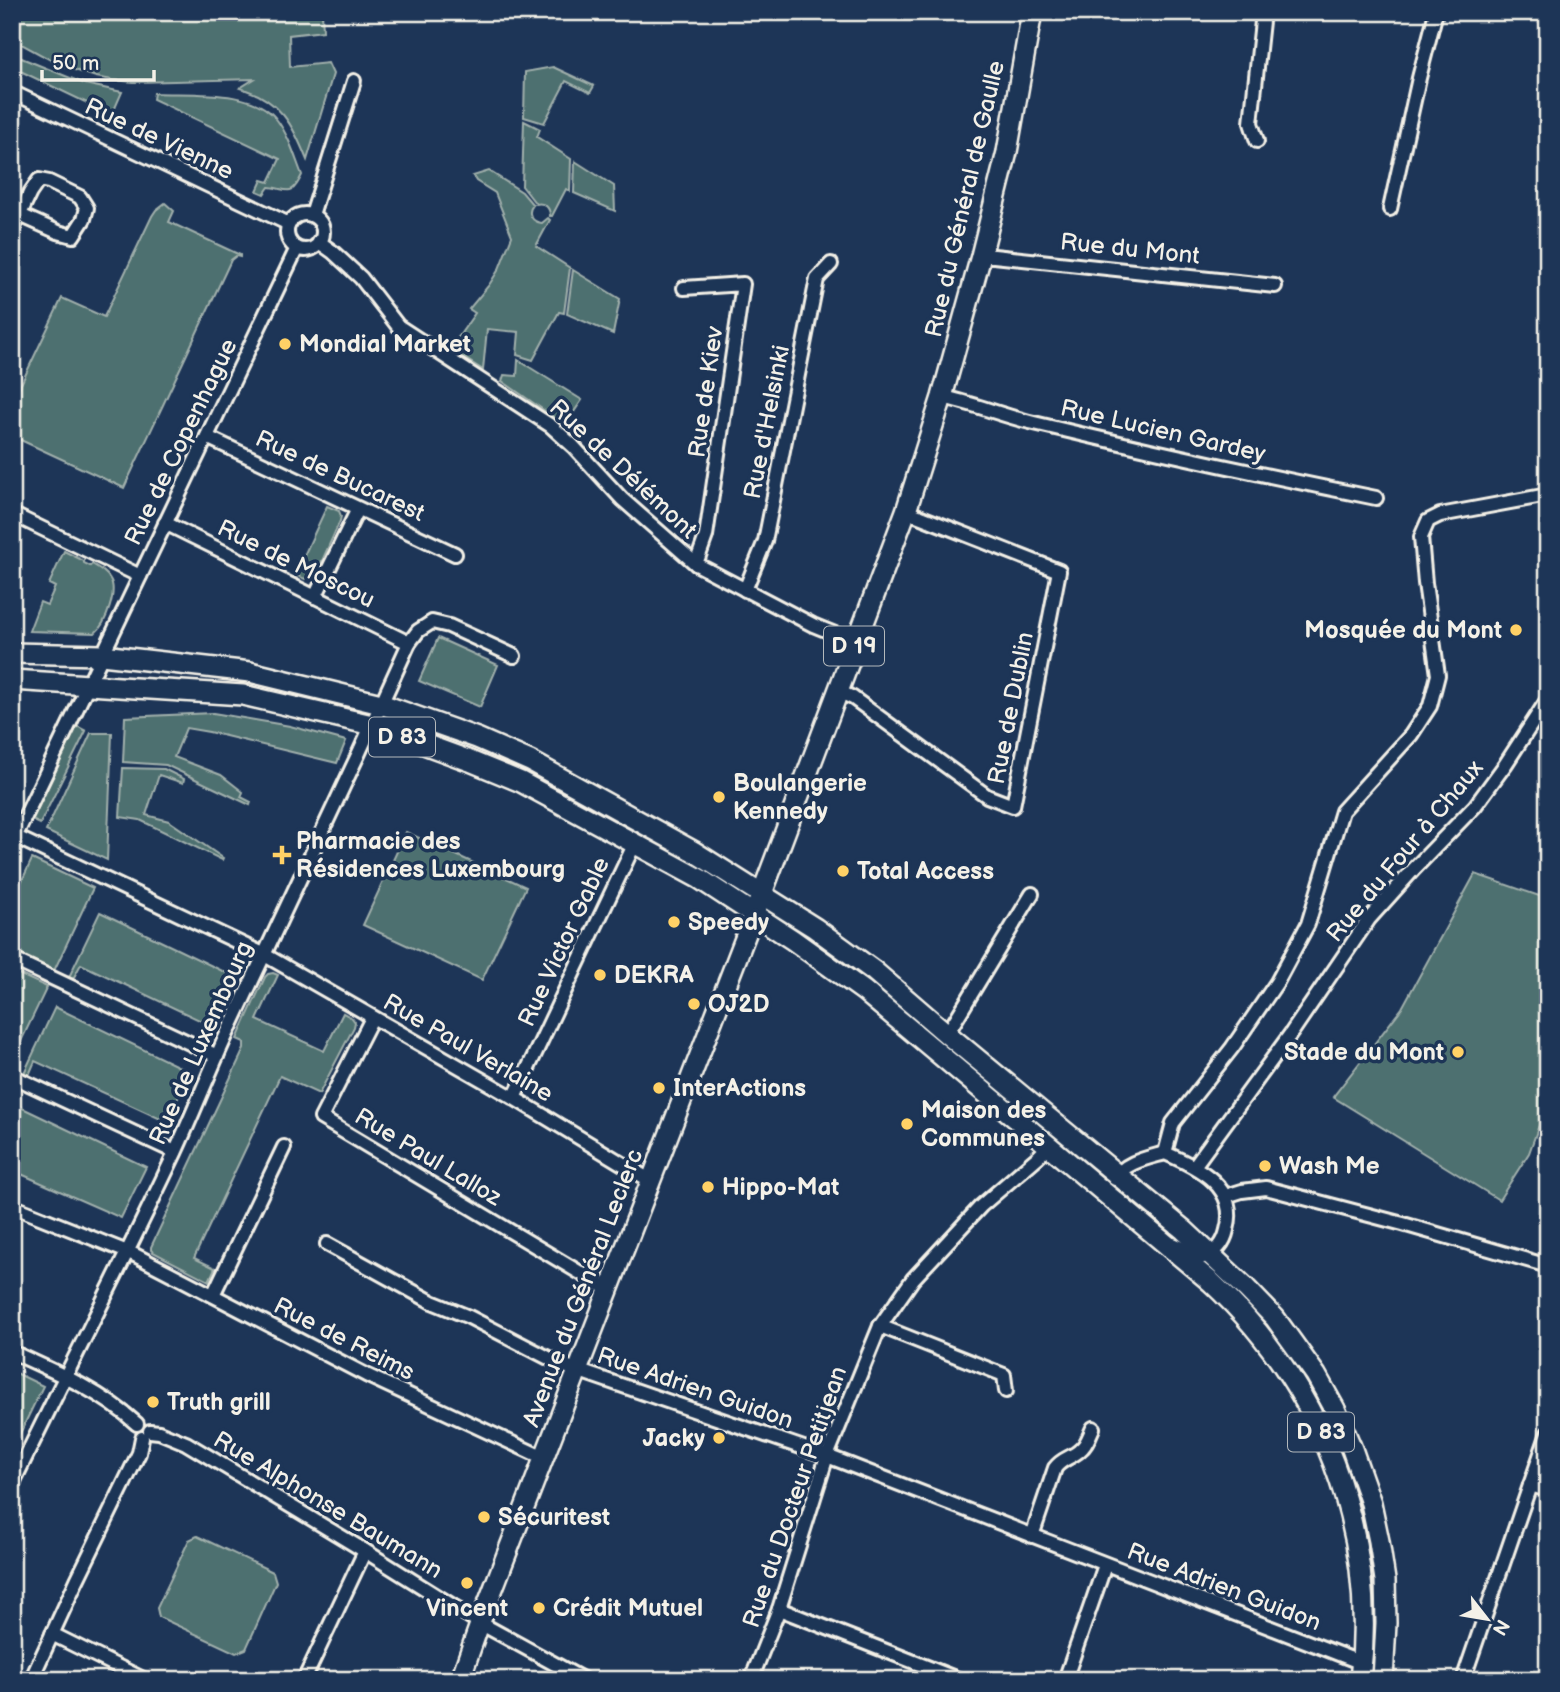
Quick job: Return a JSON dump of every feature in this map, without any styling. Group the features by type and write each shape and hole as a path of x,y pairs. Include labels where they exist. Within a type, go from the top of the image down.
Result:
{"main road":[{"name":"Rue du Général de Gaulle","path":"942,397 1007,152 1032,12"},
{"name":"D 19","path":"754,914 906,511 942,397"},
{"name":"D 83","path":"12,653 102,655 250,672 381,704 477,738 530,761 693,851 762,893 874,971 1211,1254 1275,1318 1335,1409 1371,1503 1383,1567 1388,1678"},
{"name":"D 83","path":"12,680 243,695 372,725 521,782 700,878 864,991 1160,1238 1230,1300 1258,1331 1285,1368 1317,1423 1333,1460 1348,1507 1356,1545 1364,1623 1361,1671"}],"street":[{"path":"1257,141 1251,123 1263,12"},
{"path":"1390,209 1436,12"},
{"path":"312,215 354,81"},
{"name":"Rue de Vienne","path":"12,92 289,224"},
{"path":"12,231 20,215 38,180 49,182 80,197 87,208 84,219 73,236 20,215"},
{"path":"299,215 312,215 323,230 319,242 309,249 297,248 288,238 289,224 299,215"},
{"name":"Rue de Délémont","path":"319,242 361,278 398,326 551,426 622,499 696,564 813,625 855,642"},
{"name":"Rue de Copenhague","path":"14,841 297,248"},
{"name":"Rue du Mont","path":"981,256 1275,286"},
{"name":"Rue d'Helsinki","path":"745,590 765,541 817,279 831,264"},
{"name":"Rue de Kiev","path":"684,288 743,284 706,536 696,564"},
{"name":"Rue Lucien Gardey","path":"942,397 1030,422 1376,498"},
{"name":"Rue de Bucarest","path":"207,436 455,554"},
{"path":"1166,1153 1173,1123 1232,1048 1277,982 1308,924 1342,811 1411,735 1430,706 1438,676 1421,537 1428,522 1440,515 1548,495"},
{"path":"314,597 358,509"},
{"name":"Rue de Dublin","path":"838,691 853,698 987,796 1013,806 1059,571 906,511"},
{"path":"12,514 140,576"},
{"name":"Rue de Moscou","path":"165,523 409,643"},
{"path":"381,704 409,643 418,631 432,622 449,626 514,656"},
{"name":"Rue du Four à Chaux","path":"1195,1165 1292,1032 1369,919 1475,806 1548,699"},
{"name":"Rue de Luxembourg","path":"12,1485 128,1252 381,704"},
{"name":"Rue Paul Verlaine","path":"14,841 264,954 514,1098 651,1181"},
{"name":"Rue Victor Gable","path":"514,1098 635,843"},
{"path":"947,1034 1032,894"},
{"name":"Avenue du Général Leclerc","path":"460,1680 754,914"},
{"path":"12,959 217,1056"},
{"name":"Rue Paul Lalloz","path":"372,1018 321,1118 609,1290"},
{"path":"12,1076 175,1152"},
{"name":"Rue du Docteur Petitjean","path":"751,1680 779,1609 827,1456 880,1326 914,1279 981,1206 1049,1146"},
{"path":"213,1295 284,1147"},
{"path":"1107,1193 1118,1174 1137,1161 1166,1153 1195,1165 1213,1180 1226,1196 1230,1221 1224,1244 1203,1257 1160,1238"},
{"path":"1226,1196 1266,1188 1548,1266"},
{"name":"Rue de Reims","path":"12,1206 128,1252 366,1375 544,1458"},
{"name":"Rue Adrien Guidon","path":"327,1244 432,1302 469,1317 562,1365 827,1456 1105,1565 1361,1671"},
{"path":"880,1326 1004,1374 1006,1391"},
{"path":"12,1352 65,1377"},
{"name":"Rue Alphonse Baumann","path":"65,1377 77,1382 136,1424 147,1424 146,1434 159,1432 186,1443 480,1623 584,1680"},
{"path":"1032,1536 1055,1468 1059,1462 1079,1452 1093,1428"},
{"path":"1463,1680 1548,1433"},
{"path":"31,1680 146,1434"},
{"path":"1530,1485 1548,1490"},
{"path":"304,1680 365,1551"},
{"path":"1065,1680 1105,1565"},
{"path":"779,1609 960,1680"},
{"path":"52,1634 145,1680"}],"green space":[{"path":"12,12 322,12 323,31 289,35 290,67 328,63 333,74 307,160 283,115 266,99 240,88 254,79 134,82 96,77 60,65 12,39"},
{"path":"12,52 85,84 122,92 112,115 12,67"},
{"path":"553,67 594,86 590,93 566,81 544,123 524,117 525,72"},
{"path":"154,93 220,95 238,98 267,110 281,126 302,175 295,187 289,190 269,187 264,194 257,191 262,180 269,182 280,159 153,99"},
{"path":"524,121 540,129 537,137 571,159 570,191 566,189 552,216 546,206 536,204 522,186"},
{"path":"575,161 614,186 615,211 574,193"},
{"path":"489,171 522,192 533,205 530,214 533,219 542,223 548,218 550,220 536,246 570,268 564,313 559,312 533,360 517,355 519,332 487,329 483,370 450,349 475,313 469,309 499,269 512,236 495,193 476,181 473,176"},
{"path":"165,203 174,211 169,222 240,257 236,256 231,260 124,488 12,436 12,403 62,298 104,317 152,216"},
{"path":"573,270 620,299 613,334 567,314"},
{"path":"518,360 582,400 565,425 502,381 504,375 517,376"},
{"path":"327,506 339,511 340,521 317,572 305,579 295,575"},
{"path":"64,551 100,569 112,584 110,607 95,633 29,631 40,602 47,605 55,587 49,584"},
{"path":"438,638 498,665 480,707 419,681"},
{"path":"213,713 290,726 346,741 337,763 186,728 174,757 221,775 243,792 241,797 251,802 250,805 166,765 123,762 125,717"},
{"path":"77,726 86,731 40,824 32,820"},
{"path":"91,733 112,733 107,860 46,831"},
{"path":"123,768 164,769 184,779 183,783 159,775 146,815 169,821 223,858 222,860 140,820 120,817"},
{"path":"406,832 526,887 482,980 363,925"},
{"path":"32,859 93,888 54,971 12,951 12,902"},
{"name":"Stade du Mont","path":"1475,874 1548,899 1548,1100 1529,1153 1499,1200 1333,1097 1402,1008"},
{"path":"100,912 235,977 212,1026 81,964 73,979 69,977"},
{"path":"12,971 47,987 12,1060"},
{"path":"273,973 278,975 257,1020 324,1051 343,1013 352,1018 354,1027 319,1094 280,1076 194,1258 215,1268 209,1281 153,1252 151,1247 244,1049 244,1042 237,1039 265,977"},
{"path":"55,1007 190,1072 167,1122 35,1061 29,1075 24,1073"},
{"path":"12,1103 146,1167 121,1218 12,1170"},
{"path":"12,1371 43,1386 12,1450"},
{"path":"197,1536 273,1572 276,1582 246,1649 236,1653 159,1617 157,1608 189,1540"}],"place":[{"name":"Mondial Market","path":"285,344"},
{"name":"Mosquée du Mont","path":"1516,630"},
{"name":"Boulangerie Kennedy","path":"719,797"},
{"name":"Pharmacie des Résidences Luxembourg","path":"282,855"},
{"name":"Total Access","path":"843,871"},
{"name":"Speedy","path":"674,922"},
{"name":"DEKRA","path":"600,975"},
{"name":"OJ2D","path":"694,1004"},
{"name":"Stade du Mont","path":"1458,1052"},
{"name":"InterActions","path":"659,1088"},
{"name":"Maison des Communes","path":"907,1124"},
{"name":"Wash Me","path":"1265,1166"},
{"name":"Hippo-Mat","path":"708,1187"},
{"name":"Truth grill","path":"153,1402"},
{"name":"Jacky","path":"719,1438"},
{"name":"Sécuritest","path":"484,1517"},
{"name":"Vincent","path":"467,1583"},
{"name":"Crédit Mutuel","path":"539,1608"}]}
